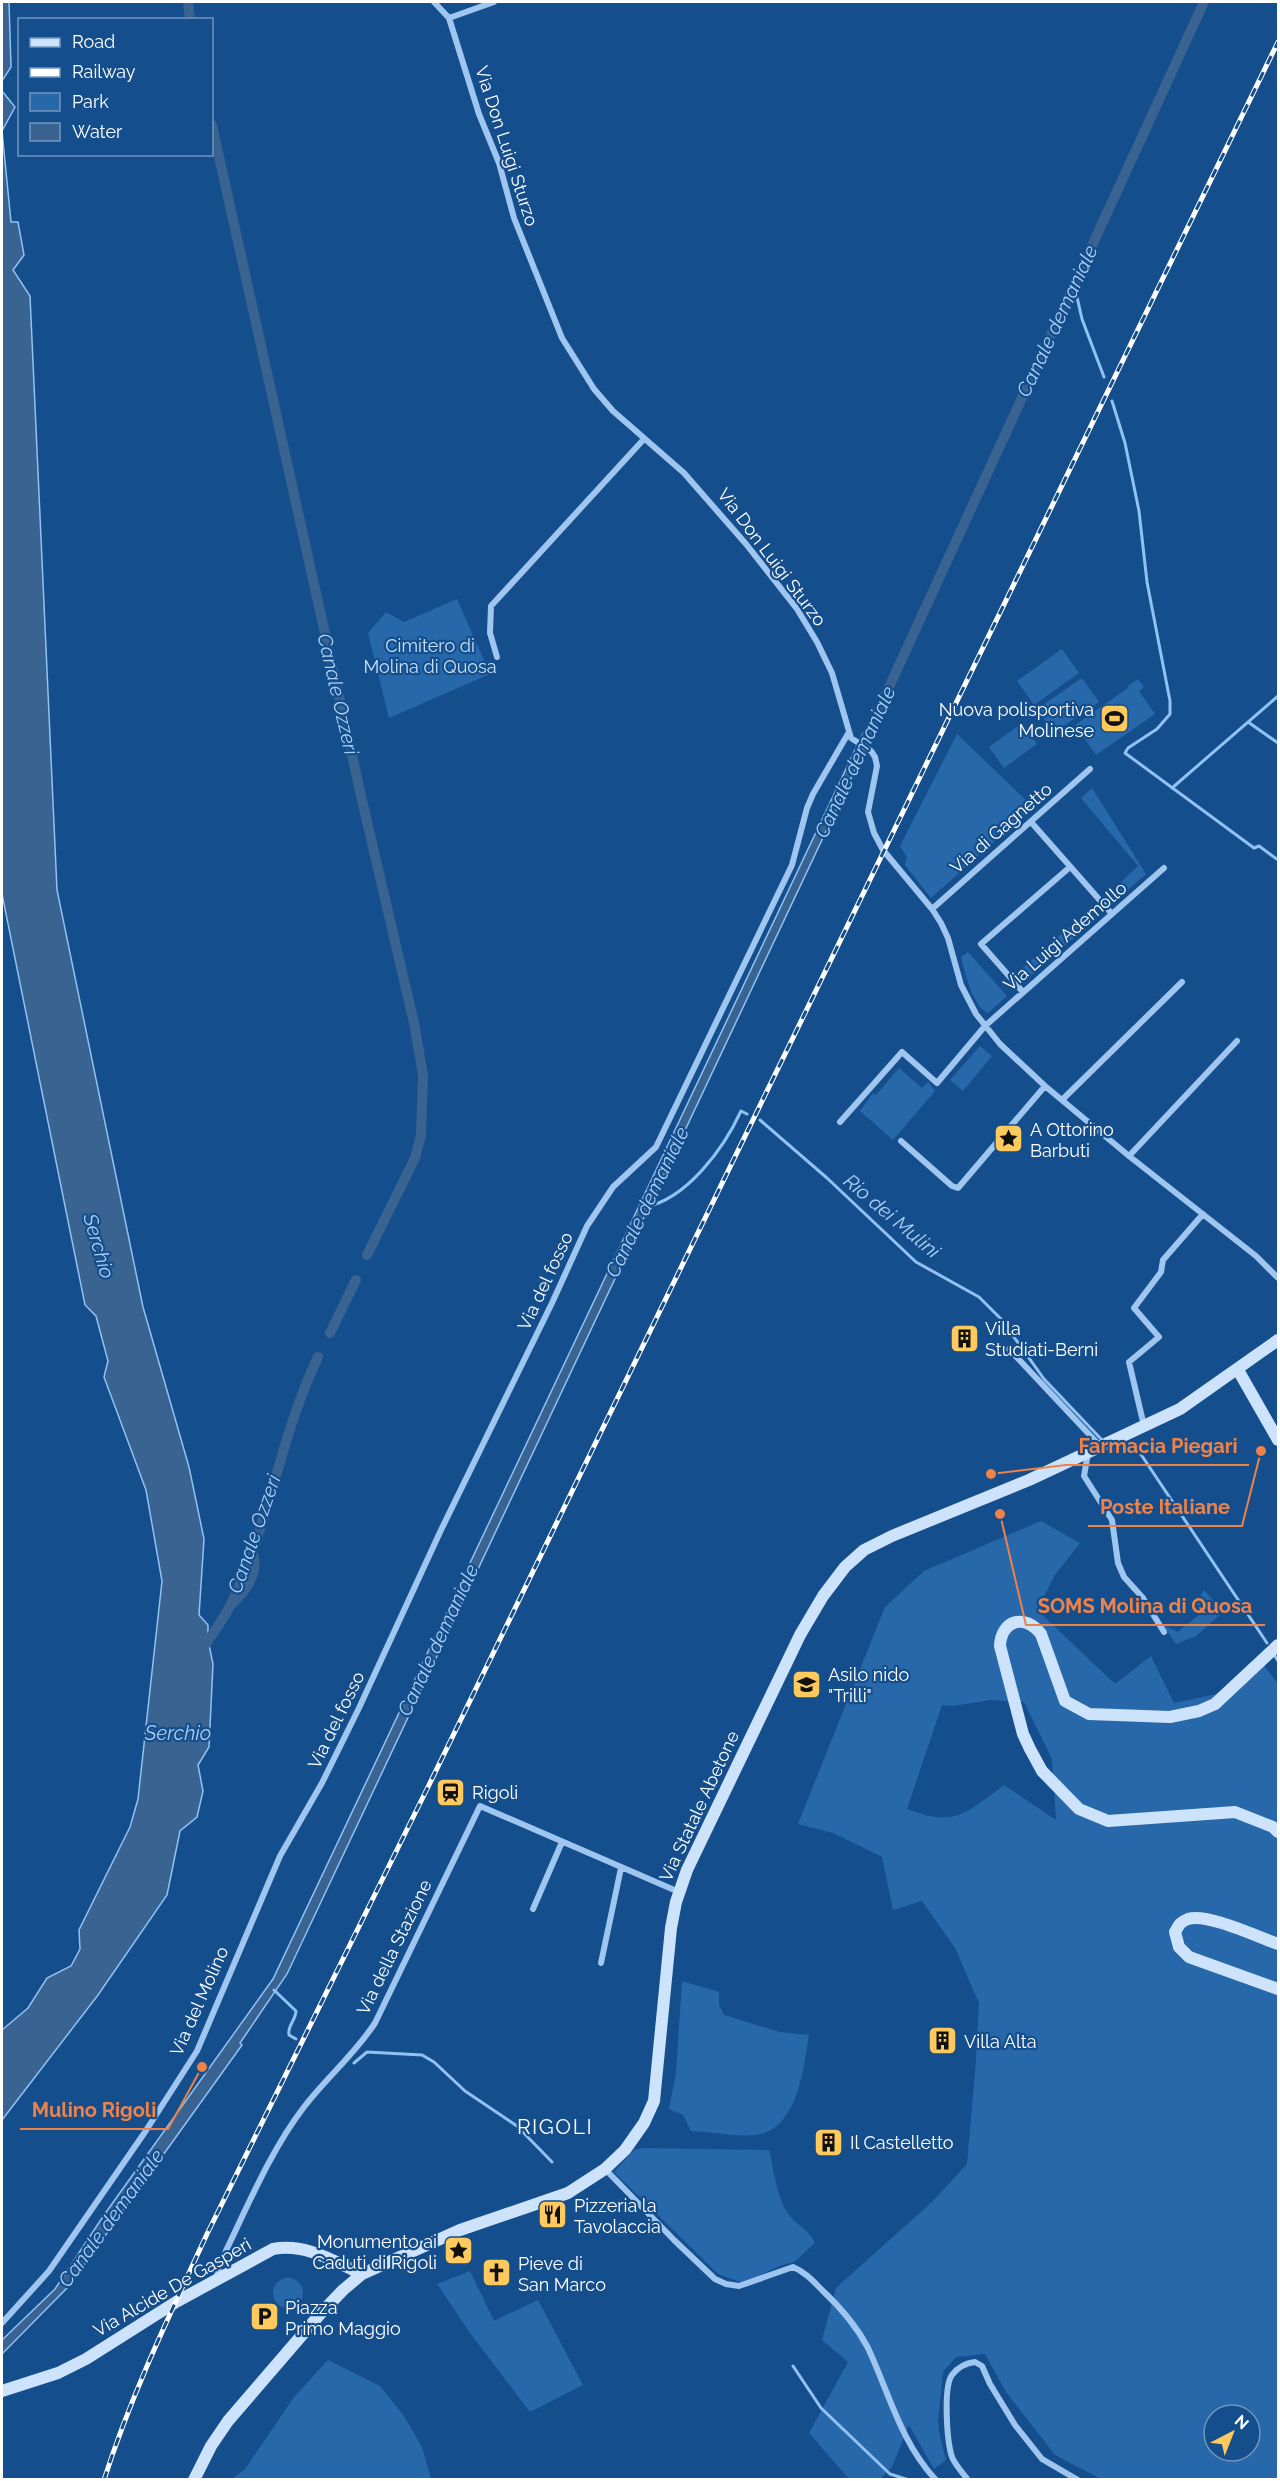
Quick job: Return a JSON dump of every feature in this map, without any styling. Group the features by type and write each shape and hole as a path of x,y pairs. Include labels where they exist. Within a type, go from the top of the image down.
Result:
{"main road":[{"name":"Via Statale Abetone","path":"194,2480 211,2446 228,2421 321,2313 362,2274 460,2230 568,2193 605,2169 632,2143 654,2101 671,1928 679,1892 692,1857 796,1643 823,1596 845,1567 864,1551 891,1536 997,1494 1144,1428 1180,1409 1278,1340"},
{"path":"1238,1370 1278,1440"},
{"path":"1278,1645 1208,1708 1170,1716 1142,1717 1089,1714 1065,1701 1041,1634 1034,1625 1025,1621 1011,1624 1000,1637 1000,1646 1023,1734 1042,1771 1078,1809 1108,1821 1235,1812 1273,1827 1278,1832"},
{"path":"1278,1944 1208,1920 1190,1918 1180,1923 1175,1932 1179,1947 1189,1957 1278,1989"},
{"name":"Via Alcide De Gasperi","path":"2,2391 58,2373 86,2359 176,2302 273,2249 289,2247 318,2253 362,2274"}],"street":[{"name":"Via Don Luigi Sturzo","path":"434,2 449,18 479,114 499,163 514,218 554,320 577,364 613,411 684,473 706,496 797,609 832,673 849,732 855,742 871,751 877,766 869,804 870,825 883,850 932,909 948,938 961,985 985,1026 1006,1050 1045,1086 1128,1156 1256,1256 1278,1278"},
{"path":"449,18 494,2"},
{"path":"497,657 490,633 491,606 644,439"},
{"name":"Via del fosso","path":"280,1856 322,1783 359,1708 587,1226 613,1187 656,1147 690,1081 792,865 813,794 849,732"},
{"name":"Via di Gagnetto","path":"932,909 1090,769"},
{"path":"1031,822 1112,914"},
{"path":"1023,992 981,945 1070,867"},
{"name":"Via Luigi Ademollo","path":"840,1122 902,1052 937,1083 985,1026 1164,868"},
{"path":"1062,1100 1182,982"},
{"path":"1128,1156 1237,1041"},
{"path":"901,1141 952,1186 958,1188 1045,1086"},
{"path":"1144,1428 1129,1362 1159,1337 1134,1308 1161,1272 1163,1260 1203,1214"},
{"path":"1009,1349 1101,1447"},
{"path":"1088,1453 1084,1476 1112,1520 1118,1563 1124,1577 1143,1598 1164,1632"},
{"name":"Via della Stazione","path":"216,2279 221,2260 284,2137 305,2106 361,2045 375,2022 480,1806 679,1892"},
{"path":"533,1909 562,1842"},
{"name":"Via del Molino","path":"2,2323 49,2271 145,2132 197,2051 280,1856"},
{"path":"601,1963 621,1868"},
{"path":"605,2169 715,2279 739,2286 794,2267 802,2271 833,2300 867,2347 898,2421 918,2457 936,2480"},
{"path":"968,2480 953,2459 946,2433 948,2386 951,2376 964,2364 975,2362 982,2366 990,2384 1015,2425 1042,2459 1078,2480"}],"green space":[{"name":"Cimitero di Molina di Quosa","path":"457,599 490,674 389,718 368,633 386,612 404,622"},
{"path":"1062,649 1079,673 1034,705 1017,681"},
{"path":"1082,678 1099,702 1053,733 1037,709"},
{"name":"Nuova polisportiva Molinese","path":"1138,679 1144,687 1139,691 1155,714 1096,755 1075,725"},
{"path":"1022,723 1037,744 1004,768 989,747"},
{"path":"957,734 1033,807 931,898 905,865 907,857 900,846"},
{"path":"1092,788 1146,874 1112,904 1106,896 1138,866 1081,798"},
{"path":"1089,910 1096,918 1024,982 1017,973"},
{"path":"968,952 1007,996 988,1013 978,1004 967,980 961,957"},
{"path":"980,1046 992,1056 963,1091 950,1080"},
{"path":"899,1068 922,1088 928,1082 935,1091 893,1140 860,1111 873,1093 876,1095"},
{"path":"1041,1521 1080,1543 1055,1575 1037,1610 1115,1684 1151,1656 1174,1703 1217,1694 1258,1657 1278,1684 1278,2479 1101,2479 1055,2455 1006,2392 985,2354 956,2357 943,2372 938,2421 946,2460 934,2469 909,2425 892,2467 880,2479 849,2479 809,2433 848,2362 822,2340 836,2288 933,2201 967,2164 979,2003 955,1948 922,1901 893,1910 882,1857 833,1833 798,1824 885,1607 924,1571","holes":["991,1700 1024,1702 1052,1759 1056,1820 1004,1785 959,1815 937,1817 907,1809 942,1705 953,1706"]},
{"path":"1204,1590 1223,1612 1196,1636 1176,1644 1163,1625 1178,1632 1201,1613 1195,1604"},
{"path":"682,1981 719,1992 719,2005 724,2015 780,2032 809,2035 805,2063 796,2095 781,2122 770,2131 756,2135 732,2135 691,2131 683,2115 669,2109 676,2073"},
{"path":"642,2148 769,2150 785,2208 792,2219 810,2235 815,2243 794,2262 743,2283 718,2274 614,2172 634,2150"},
{"path":"470,2271 494,2321 538,2300 583,2385 530,2412 470,2333 437,2284"},
{"path":"288,2278 299,2282 303,2293 299,2304 288,2308 277,2304 273,2293 277,2282"},
{"path":"328,2360 380,2386 404,2416 422,2447 431,2479 232,2479 245,2469 294,2397"}],"water":[{"path":"2,2 9,2 11,67 2,81"},
{"path":"2,91 15,107 2,131"},
{"name":"Serchio","path":"2,131 11,222 18,222 24,255 13,270 30,296 57,890 143,1307 189,1467 204,1539 199,1615 208,1625 208,1640 213,1664 209,1747 198,1765 203,1791 197,1817 180,1831 167,1895 98,1995 2,2120 2,2030 28,2008 47,1978 71,1966 80,1949 79,1930 130,1827 138,1799 162,1581 146,1490 104,1377 108,1361 96,1316 85,1305 2,894"},
{"path":"863,733 871,736 287,1974 240,2043 242,2045 69,2286 2,2354 2,2340 55,2289 104,2215 273,1979"}],"waterway":[{"name":"Canale Ozzeri","path":"188,2 190,18"},
{"name":"Canale demaniale","path":"861,748 1204,2"},
{"name":"Canale Ozzeri","path":"213,130 414,1023 423,1075 421,1135 415,1158 367,1255"},
{"path":"1074,284 1082,319 1104,377"},
{"path":"1112,401 1125,443 1139,511 1147,582 1170,701 1170,714 1157,729 1128,748 1125,753 1254,848 1259,846 1278,860"},
{"path":"1172,788 1278,696"},
{"path":"1248,722 1278,743"},
{"name":"Rio dei Mulini","path":"645,1207 675,1194 689,1183 714,1156 741,1111 747,1114"},
{"name":"Rio dei Mulini","path":"760,1120 827,1178 916,1262 979,1297 1001,1319 1044,1379 1102,1440"},
{"name":"Canale Ozzeri","path":"330,1333 356,1280"},
{"name":"Canale Ozzeri","path":"201,1651 228,1610 244,1574 294,1418 318,1357"},
{"path":"1134,1444 1267,1643"},
{"path":"232,1604 251,1580 254,1565 252,1550"},
{"path":"1275,1656 1278,1661"},
{"path":"274,1990 296,2011 289,2032 289,2035 296,2039"},
{"path":"354,2063 367,2052 422,2055 434,2062 465,2091 517,2126 552,2162"},
{"path":"793,2366 821,2408 890,2474 909,2480"}],"railway":[{"path":"104,2480 139,2386 207,2234 428,1787 1278,42"}],"place":[{"name":"Nuova polisportiva Molinese","path":"1115,719"},
{"name":"A Ottorino Barbuti","path":"1009,1139"},
{"name":"Villa Studiati-Berni","path":"964,1338"},
{"name":"Poste Italiane","path":"1261,1451"},
{"name":"Farmacia Piegari","path":"991,1474"},
{"name":"SOMS Molina di Quosa","path":"1000,1514"},
{"name":"Asilo nido \"Trilli\"","path":"807,1684"},
{"name":"Rigoli","path":"451,1792"},
{"name":"Villa Alta","path":"943,2041"},
{"name":"Mulino Rigoli","path":"202,2067"},
{"name":"Il Castelletto","path":"829,2142"},
{"name":"Pizzeria la Tavolaccia","path":"553,2215"},
{"name":"Monumento ai Caduti di Rigoli","path":"458,2251"},
{"name":"Pieve di San Marco","path":"497,2273"},
{"name":"Piazza Primo Maggio","path":"264,2317"}],"district":[{"name":"RIGOLI","path":"555,2126"}]}
